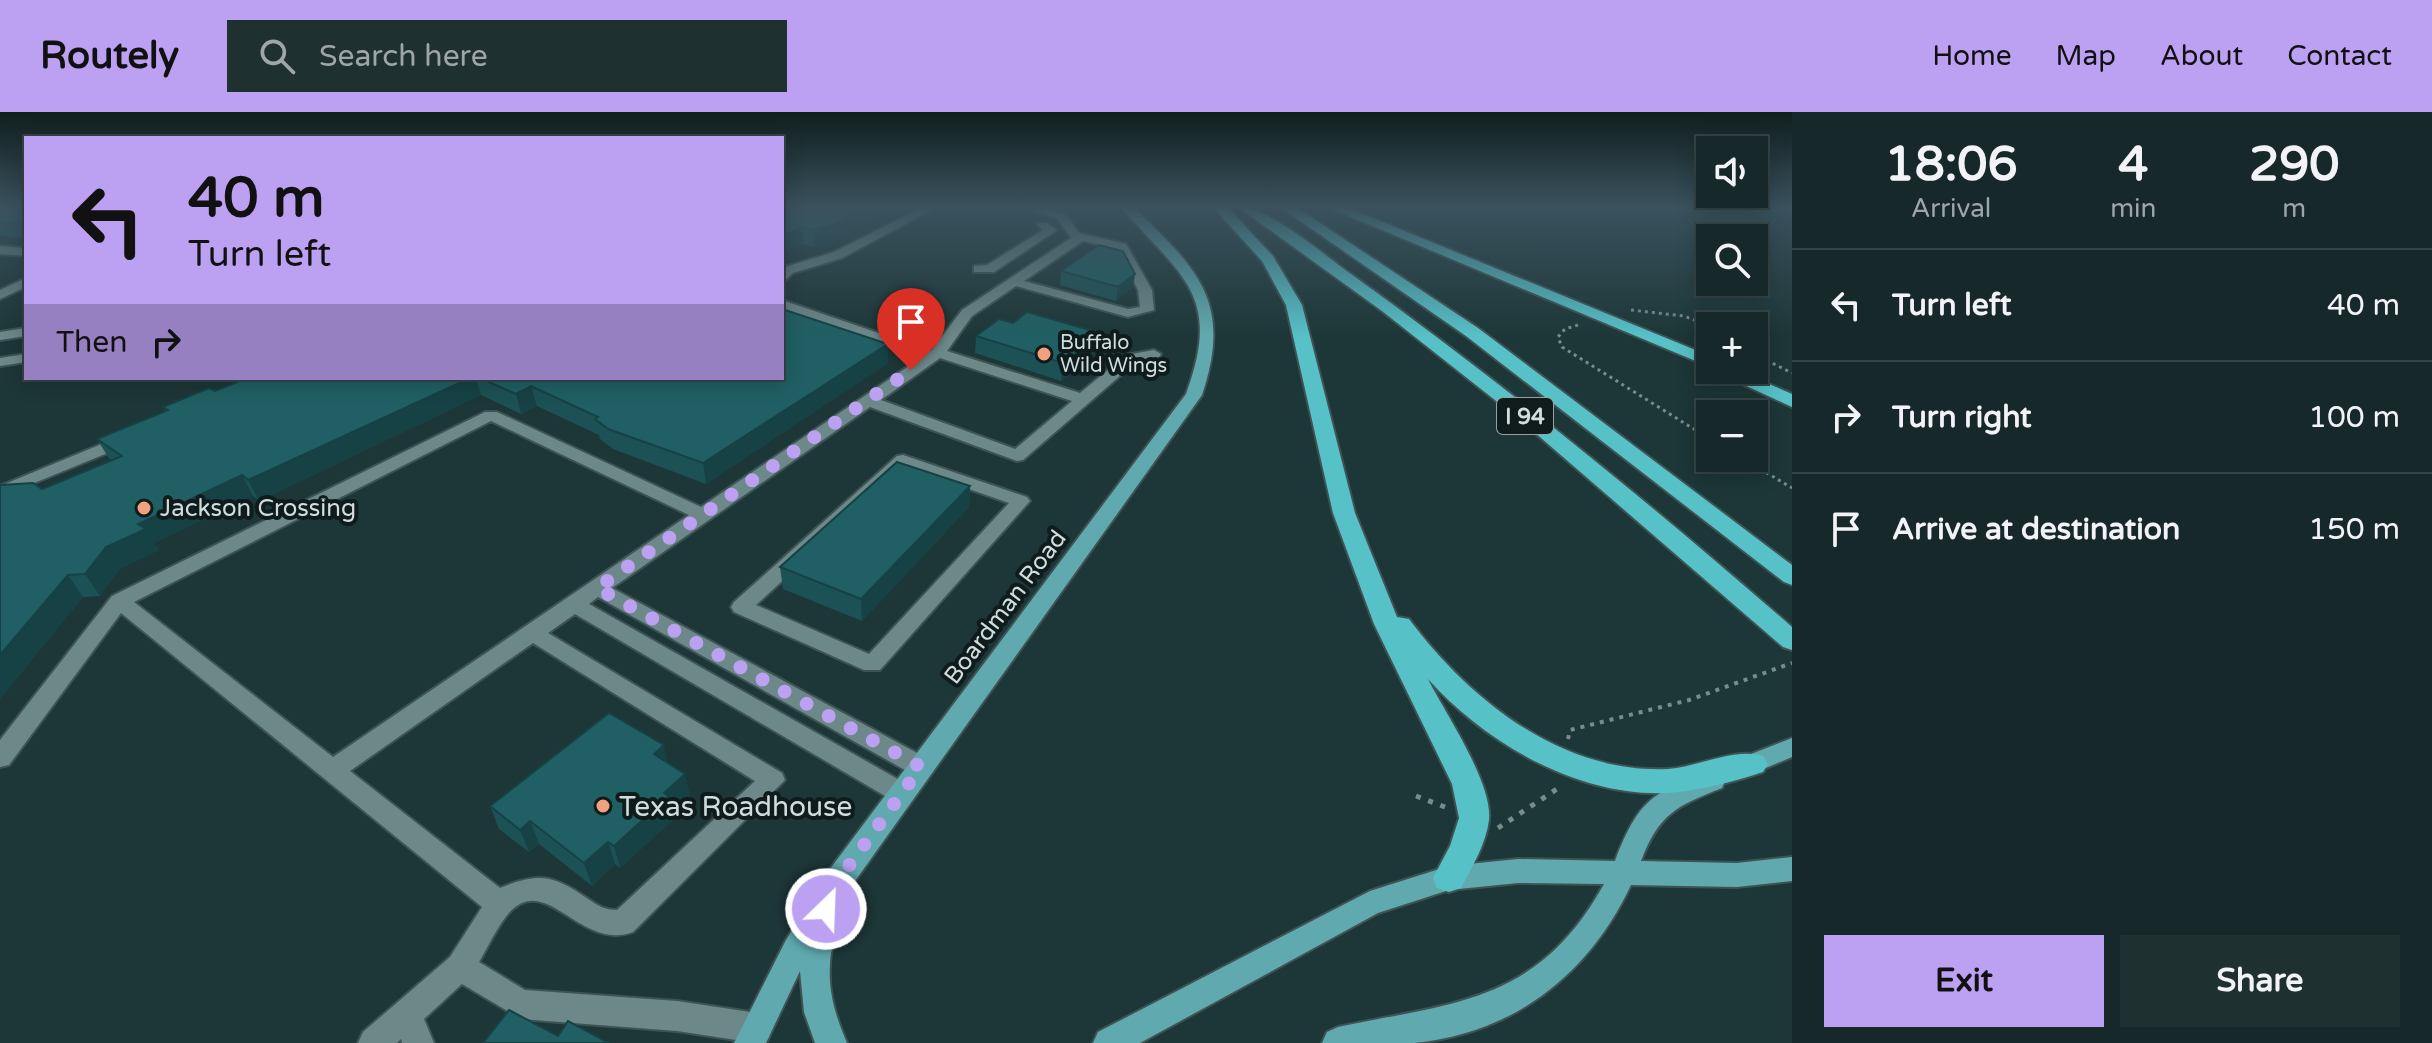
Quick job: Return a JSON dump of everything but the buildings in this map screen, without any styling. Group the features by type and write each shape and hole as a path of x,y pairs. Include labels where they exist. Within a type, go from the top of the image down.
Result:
{"highway":[{"path":"1260,250 1294,305 1331,467 1349,527 1387,624 1472,798 1471,834 1449,878"},
{"name":"I 94","path":"1307,250 1484,382 1674,538 1792,641"},
{"name":"I 94","path":"1351,250 1484,341 1792,577"},
{"path":"1438,250 1696,358"},
{"path":"1768,383 1792,392"},
{"path":"1753,384 1792,401"},
{"path":"1349,527 1391,610 1420,653 1451,686 1527,742 1591,770 1645,780 1677,780 1753,764"}],"main road":[{"name":"Boardman Road","path":"754,1036 803,936 834,886 1187,408 1199,383 1210,331 1204,299 1172,250"},
{"path":"1338,1043 1468,1015 1532,987 1572,954 1623,873 1635,839 1658,807 1792,747"},
{"path":"1109,1043 1370,903 1449,878 1518,871 1726,876 1792,869"},
{"path":"831,1043 820,1016 814,971 819,932 834,886"}],"street":[{"path":"784,276 789,270 847,250"},
{"path":"978,269 990,269 1019,250"},
{"path":"333,770 935,354 967,313 1062,250"},
{"path":"1014,282 1128,313 1144,312 1148,307 1145,290 1124,250"},
{"path":"0,295 24,283"},
{"path":"784,305 1083,399"},
{"path":"0,336 24,332"},
{"path":"866,400 1017,456 1131,358 1154,354"},
{"path":"0,362 24,358"},
{"path":"0,758 119,601 491,415 703,515"},
{"path":"0,492 145,431"},
{"path":"903,460 1021,501 872,664 741,607 903,460"},
{"path":"597,588 921,767"},
{"path":"119,601 499,904"},
{"path":"574,604 901,793"},
{"path":"374,1043 460,967 499,904 526,890 553,890 601,923 623,923 773,780 532,633"},
{"path":"460,967 521,1004 677,1016 754,1036"},
{"path":"407,1014 418,1043"}],"path":[{"path":"1626,311 1655,310 1696,322"},
{"path":"1584,323 1565,329 1558,337 1562,347 1696,430"},
{"path":"1768,361 1792,373"},
{"path":"1765,472 1792,488"},
{"path":"1568,741 1570,730 1689,700 1792,663"},
{"path":"1501,829 1567,782"}],"place":[{"name":"Buffalo Wild Wings","path":"1044,354"},
{"name":"Jackson Crossing","path":"144,508"},
{"name":"Texas Roadhouse","path":"603,806"}],"route":[{"path":"826,909 834,886 921,767 597,588 911,370"}]}
